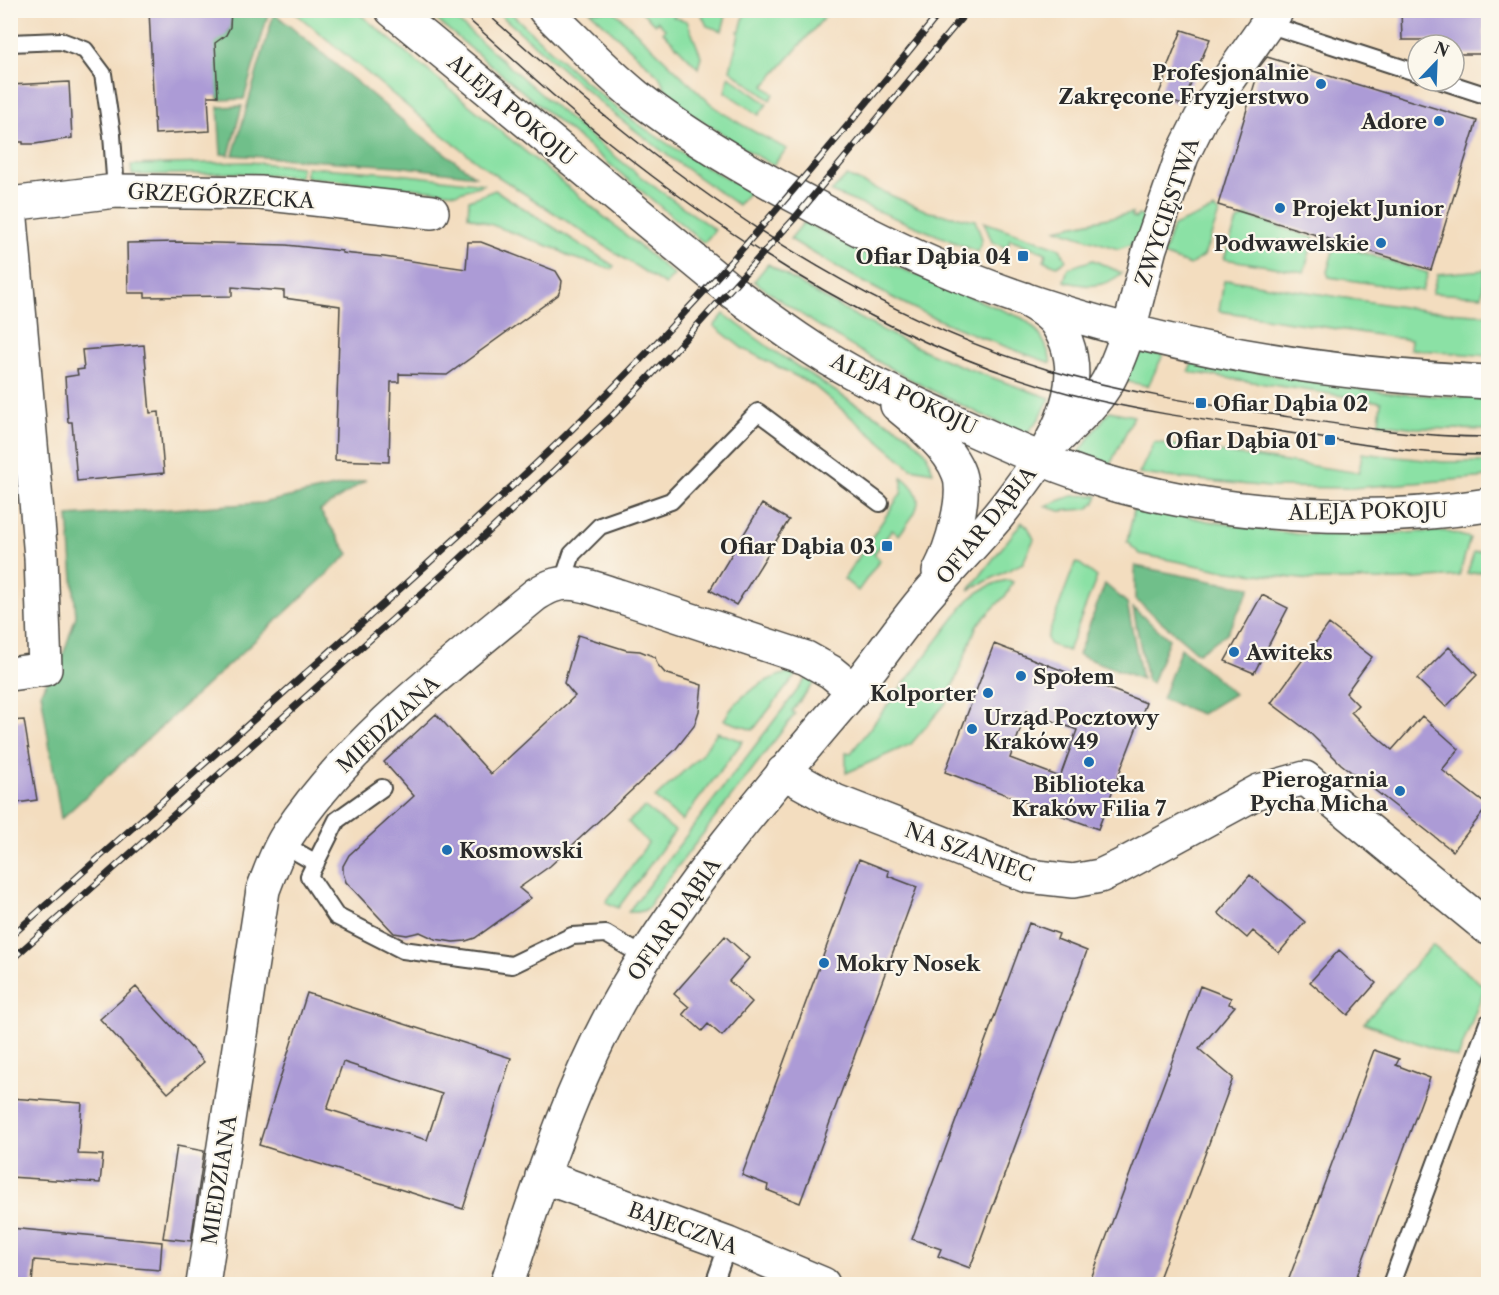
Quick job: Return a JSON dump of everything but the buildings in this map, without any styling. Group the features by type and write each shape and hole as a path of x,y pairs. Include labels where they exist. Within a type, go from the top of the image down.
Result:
{"street":[{"name":"ALEJA POKOJU","path":"392,10 701,267 785,329 849,371 928,409 1044,453 1120,486 1200,503 1257,512 1315,516 1407,513 1485,505"},
{"path":"545,10 634,94 722,155 784,190 943,269 1024,299 1129,330 1213,349 1410,378 1488,382"},
{"name":"ZWYCIĘSTWA","path":"1129,330 1150,248 1182,156 1201,118 1272,17"},
{"name":"GRZEGÓRZECKA","path":"10,204 116,191 260,193 432,212"},
{"path":"10,208 20,448 41,557 45,669 10,674"},
{"name":"OFIAR DĄBIA","path":"1024,299 1052,317 1065,338 1071,356 1070,394 1062,420 1044,453"},
{"name":"OFIAR DĄBIA","path":"507,1284 542,1176 597,1041 645,957 694,886 783,772 853,690 923,601 996,518 1044,453 1101,392 1117,363 1129,330"},
{"name":"OFIAR DĄBIA","path":"849,371 917,421 941,446 958,473 959,512 941,567 923,601"},
{"name":"MIEDZIANA","path":"203,1284 263,890 286,837 344,762 444,671 535,595 551,586 562,584 589,587 806,658 825,668 853,690"},
{"name":"NA SZANIEC","path":"783,772 835,801 1028,876 1073,880 1100,876 1259,791 1305,778 1488,928"},
{"name":"BAJECZNA","path":"542,1176 728,1244 823,1284"}],"lane":[{"path":"1272,17 1406,68"},
{"path":"10,43 61,41 85,50 103,74 112,135 116,191"},
{"path":"1466,89 1488,96"},
{"path":"562,584 572,554 600,526 671,501 758,412 880,503"},
{"path":"382,788 337,820 309,876 336,916 403,950 512,965 572,936 606,934 645,957"},
{"path":"283,844 316,863"},
{"path":"1391,1284 1488,1023"},
{"path":"714,1284 728,1244"}],"green space":[{"path":"226,11 269,11 244,99 218,100 213,44 223,37 230,27"},
{"path":"293,11 356,11 674,275 665,285 491,172 436,130"},
{"path":"426,11 446,11 582,130 645,180 715,230 704,243"},
{"path":"496,11 509,11 593,88 647,130 750,191 738,205 671,158 610,111"},
{"path":"590,11 614,11 710,103 738,122 787,149 773,165 725,138 726,136 680,108 670,97 659,76"},
{"path":"641,11 679,11 673,17 687,21 701,56 698,68 663,32 665,29 657,21 655,24"},
{"path":"700,11 727,11 722,31 707,26"},
{"path":"745,11 830,11 764,86 774,94 770,100 730,70 738,31 740,31"},
{"path":"274,13 414,130 475,176 398,166 233,155"},
{"path":"729,76 767,104 759,115 725,92"},
{"path":"242,106 229,155 221,154 218,107"},
{"path":"249,162 301,167 300,177 234,173 132,175 131,165"},
{"path":"306,167 390,173 485,184 457,193 306,177"},
{"path":"847,176 929,212 975,220 982,239 978,252 831,192"},
{"path":"495,190 614,266 612,269 570,257 559,250 468,216 469,200"},
{"path":"1214,209 1219,213 1204,256 1190,265 1163,255 1173,226"},
{"path":"1132,213 1132,217 1136,218 1138,215 1146,218 1137,246 1130,245 1118,249 1056,229"},
{"path":"1247,216 1314,238 1304,272 1224,259 1237,221"},
{"path":"804,222 866,254 1022,318 1041,338 1051,363 932,317 852,276 790,239"},
{"path":"984,222 1060,248 1066,260 1057,266 1044,261 1046,253 1010,239 1007,248 992,242"},
{"path":"1335,244 1428,273 1422,291 1329,277 1327,272"},
{"path":"1093,260 1122,273 1108,282 1094,285 1079,285 1064,281 1068,268"},
{"path":"768,264 877,328 923,350 1050,398 1039,419 1025,435 989,418 885,366 786,304 754,281"},
{"path":"1485,270 1482,296 1432,293 1438,274"},
{"path":"1230,280 1422,310 1488,315 1488,356 1410,349 1411,340 1219,311 1224,281"},
{"path":"724,314 771,349 850,401 905,432 926,452 933,472 911,468 813,385 742,348 714,326"},
{"path":"1136,349 1163,355 1148,386 1124,381"},
{"path":"1193,361 1400,394 1488,398 1488,430 1415,428 1379,423 1381,402 1188,372"},
{"path":"1109,411 1134,416 1109,467 1077,455"},
{"path":"1154,442 1359,473 1362,453 1443,462 1488,462 1488,477 1351,488 1269,487 1139,474"},
{"path":"902,477 916,492 918,499 915,512 899,535 892,530 874,554 880,560 858,591 844,579 902,492"},
{"path":"366,480 320,511 349,554 61,819 41,692 64,652 76,616 68,516 262,503"},
{"path":"1072,496 1098,496 1094,504 1087,509 1060,511 1045,506"},
{"path":"1135,505 1208,521 1296,534 1361,535 1444,531 1470,538 1459,576 1400,580 1311,580 1220,570 1140,554 1127,542"},
{"path":"1022,522 1028,527 1034,539 1023,563 969,590"},
{"path":"1488,550 1488,571 1467,574 1474,552"},
{"path":"1075,563 1080,564 1097,577 1068,651 1049,644 1047,638"},
{"path":"1135,566 1251,587 1227,633 1198,653 1135,599"},
{"path":"1008,580 1013,582 1007,594 977,625 946,703 911,744 846,773 846,752 851,753 968,600 987,587"},
{"path":"1105,584 1127,603 1142,679 1078,655"},
{"path":"1133,608 1169,639 1152,683 1147,681"},
{"path":"1181,648 1234,694 1201,714 1162,699"},
{"path":"788,673 796,675 753,730 724,720 751,690"},
{"path":"809,675 815,682 792,711 795,714 652,900 649,907 640,912 628,912"},
{"path":"717,732 743,741 682,821 655,798 701,755"},
{"path":"645,807 675,831 618,908 606,902 648,843 628,822"},
{"path":"1432,945 1485,987 1458,1058 1364,1023"}],"tram line":[{"path":"458,10 591,128 662,184 716,222 771,259 828,293 887,324 947,351 1008,375 1094,400 1188,418 1373,446 1488,455"},
{"path":"483,10 595,108 712,198 819,267 874,298 989,350 1076,378 1131,391 1215,406 1406,433 1488,437"}],"railway":[{"path":"10,937 410,579 565,436 665,334 760,229 942,10"},
{"path":"10,961 448,570 614,414 794,219 968,10"}],"place":[{"name":"Profesjonalnie Zakręcone Fryzjerstwo","path":"1321,84"},
{"name":"Adore","path":"1439,121"},
{"name":"Projekt Junior","path":"1280,208"},
{"name":"Podwawelskie","path":"1381,243"},
{"name":"Ofiar Dąbia 04","path":"1023,256"},
{"name":"Ofiar Dąbia 02","path":"1201,403"},
{"name":"Ofiar Dąbia 01","path":"1330,440"},
{"name":"Ofiar Dąbia 03","path":"887,546"},
{"name":"Awiteks","path":"1234,652"},
{"name":"Społem","path":"1021,676"},
{"name":"Kolporter","path":"988,693"},
{"name":"Urząd Pocztowy Kraków 49","path":"972,729"},
{"name":"Biblioteka Kraków Filia 7","path":"1089,762"},
{"name":"Pierogarnia Pycha Micha","path":"1400,791"},
{"name":"Kosmowski","path":"447,850"},
{"name":"Mokry Nosek","path":"824,963"}]}
